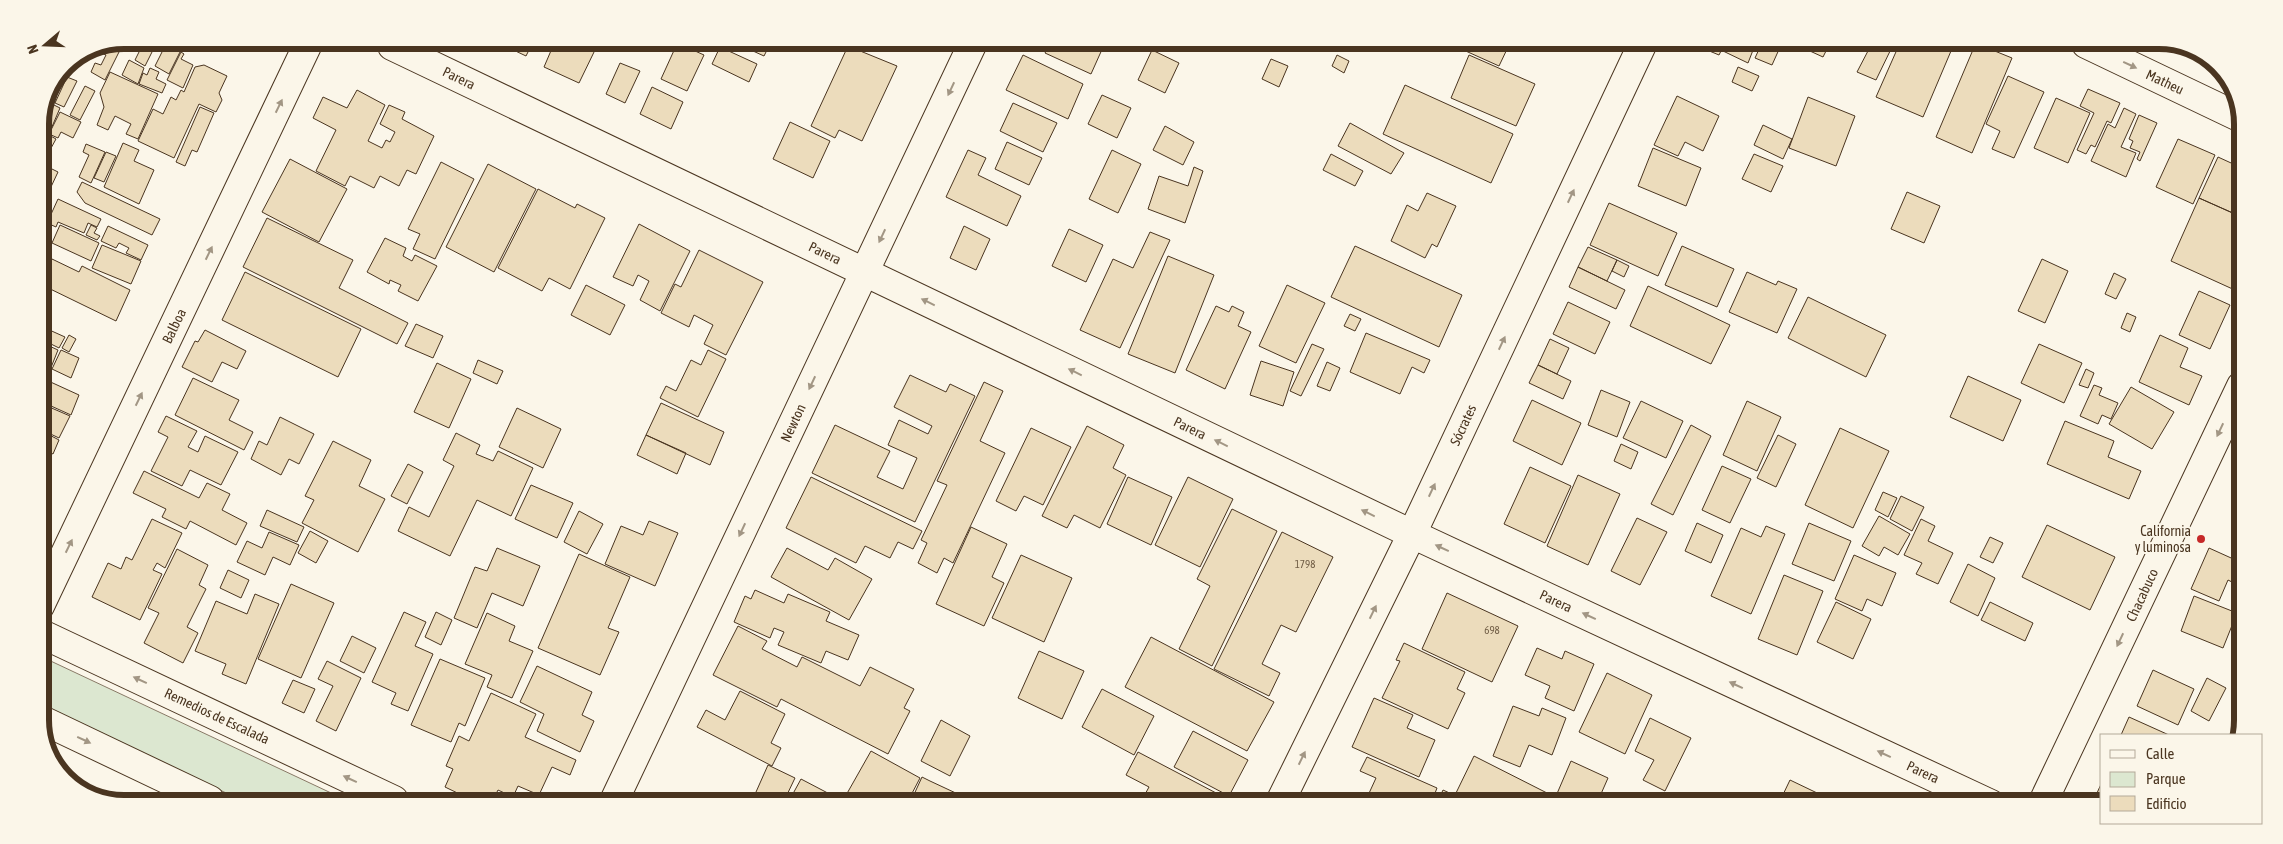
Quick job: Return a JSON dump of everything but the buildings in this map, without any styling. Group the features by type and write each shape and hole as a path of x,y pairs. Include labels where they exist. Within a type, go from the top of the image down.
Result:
{"street":[{"name":"Balboa","path":"49,587 306,49"},
{"name":"Parera","path":"398,49 1412,534 1972,795"},
{"name":"Newton","path":"617,795 971,49"},
{"name":"Sócrates","path":"1283,795 1412,534 1640,49"},
{"name":"Matheu","path":"2096,49 2234,114"},
{"name":"Chacabuco","path":"2046,795 2234,401"},
{"name":"Remedios de Escalada","path":"49,637 383,795"},
{"path":"49,724 199,795"}],"green space":[{"path":"49,660 335,795 230,795 49,709"}],"place":[{"name":"California y luminosa","path":"2201,539"}]}
